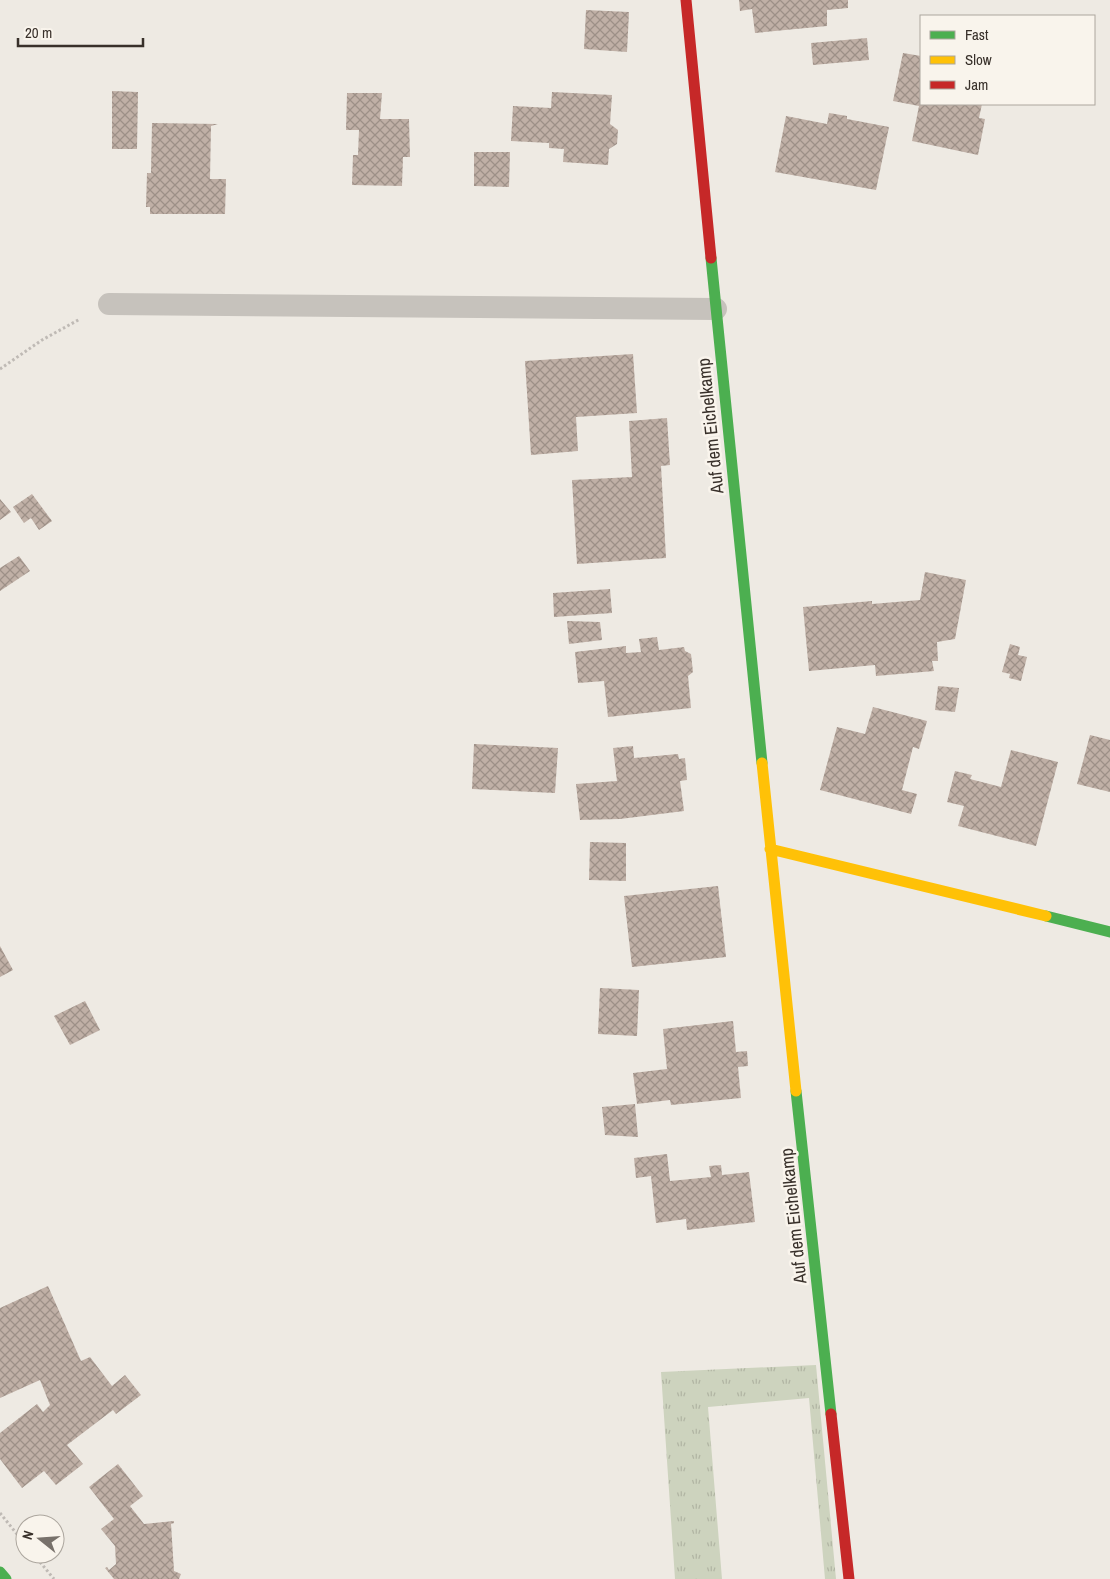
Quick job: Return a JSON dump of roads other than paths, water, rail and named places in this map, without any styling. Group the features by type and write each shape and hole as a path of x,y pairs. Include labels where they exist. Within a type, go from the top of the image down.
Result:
{"street":[{"name":"Auf dem Eichelkamp","path":"686,0 770,849 849,1579"},
{"path":"770,849 1110,932"},
{"path":"0,1572 6,1579"}],"lane":[{"path":"109,304 716,309"}]}
